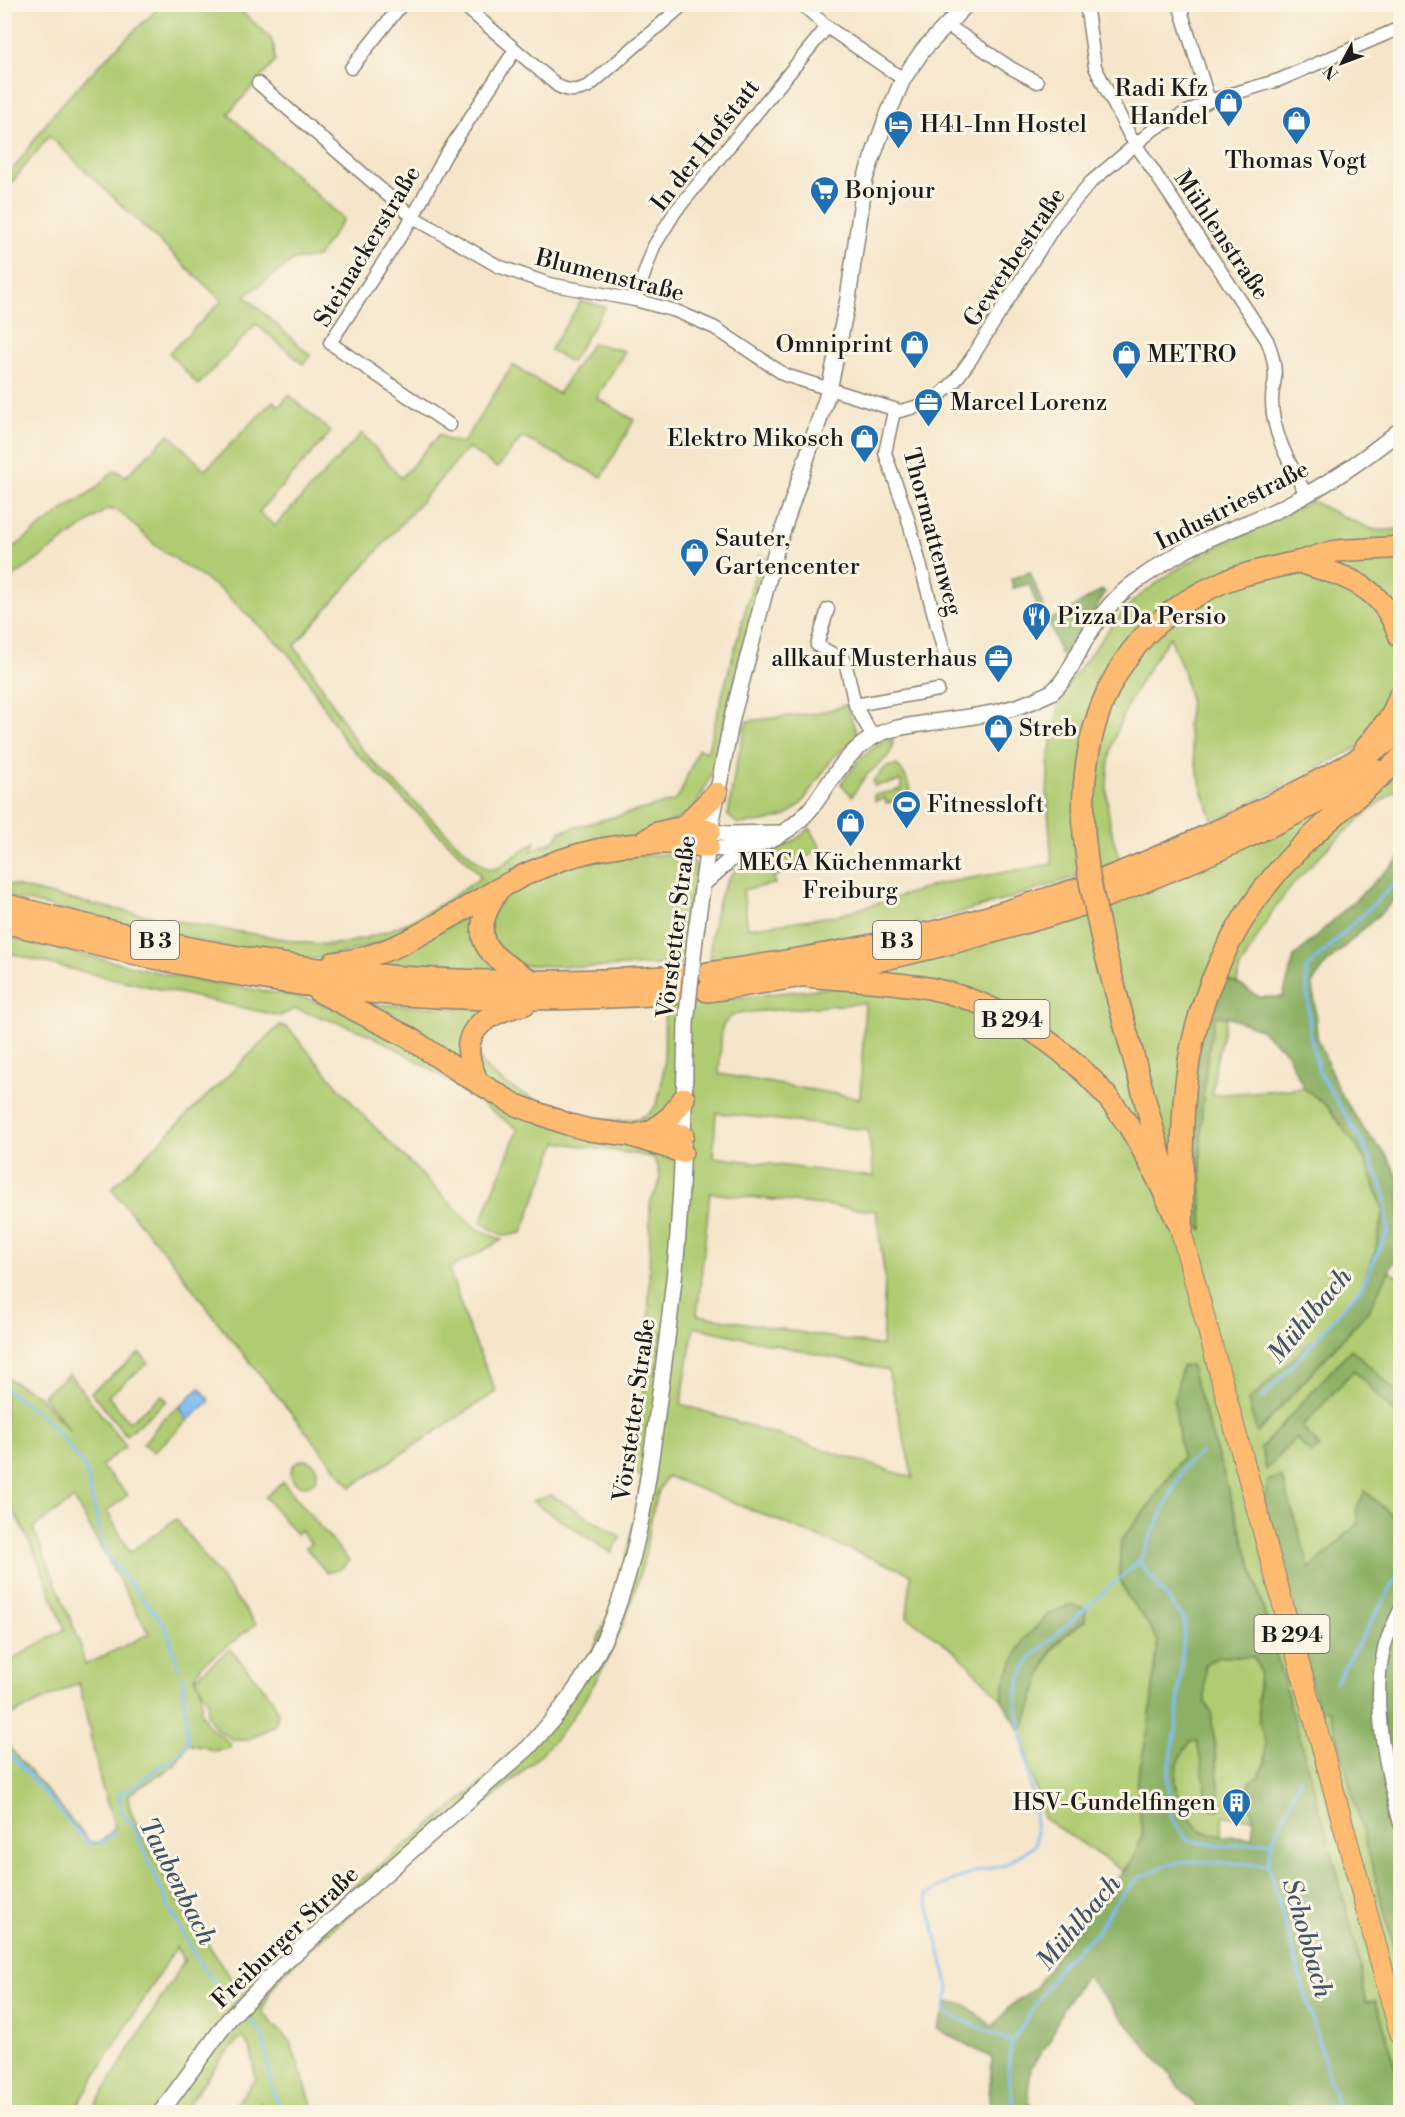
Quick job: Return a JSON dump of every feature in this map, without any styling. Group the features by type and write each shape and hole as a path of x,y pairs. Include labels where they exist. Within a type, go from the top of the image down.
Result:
{"highway":[{"path":"1298,562 1335,551 1401,547"},
{"name":"B 294","path":"1181,1230 1103,945 1091,888 1084,834 1083,788 1093,728 1109,687 1136,646 1163,620 1209,589 1252,572 1298,562 1343,575 1372,593 1396,623 1401,637"},
{"path":"1355,761 1392,715 1401,695"},
{"name":"B 3","path":"1401,734 1285,799 1092,893 956,944 806,976 707,982 903,939 991,916 1092,893 1159,876 1268,827 1401,757"},
{"path":"1181,1230 1183,1126 1187,1074 1199,1016 1225,953 1250,910 1279,870 1401,757"},
{"path":"638,844 657,833 683,827 717,793"},
{"path":"683,827 709,839"},
{"path":"303,975 378,954 408,941 499,889 538,869 571,857 623,845 690,844 709,839"},
{"path":"499,889 482,922 483,941 496,958 530,980"},
{"name":"B 3","path":"4,904 303,975 432,997 541,1000 680,984 431,979 365,974 303,975 191,966 4,922"},
{"path":"303,975 516,1105 589,1130 682,1143"},
{"name":"B 294","path":"806,976 897,984 957,995 989,1007 1053,1045 1087,1074 1125,1120 1142,1148 1181,1230"},
{"path":"478,1083 469,1057 471,1038 477,1027 499,1011 541,1000"},
{"path":"629,1135 652,1131 671,1116 684,1098"},
{"path":"652,1131 682,1143"}],"main road":[{"name":"B 294","path":"1181,1230 1401,2033"}],"street":[{"path":"351,68 402,4"},
{"path":"462,4 558,86 567,90 578,90 589,86 684,4"},
{"path":"802,4 826,27 903,79"},
{"name":"Vörstetter Straße","path":"457,1811 528,1748 560,1712 580,1684 597,1654 619,1605 631,1564 650,1466 673,1289 682,1143 686,1024 695,939 709,839 732,718 775,554 829,390 848,299 864,179 903,79 923,50 967,4"},
{"name":"Mühlenstraße","path":"1086,4 1095,67 1135,145 1267,340 1273,355 1275,376 1272,400 1276,424 1288,459 1306,494"},
{"path":"1179,4 1209,101"},
{"path":"947,25 1011,68 1037,82"},
{"name":"In der Hofstatt","path":"635,300 654,246 675,212 826,27"},
{"name":"Gewerbestraße","path":"829,390 894,411 907,411 937,398 955,381 971,359 1056,222 1091,182 1154,129 1209,101 1279,80 1401,28"},
{"name":"Steinackerstraße","path":"450,425 330,343 413,217 445,156 515,50"},
{"name":"Blumenstraße","path":"258,83 413,217 469,250 514,273 549,284 635,300 676,311 710,325 785,375 829,390"},
{"name":"Thormattenweg","path":"894,411 885,453 906,512 947,663"},
{"name":"Industriestraße","path":"709,839 729,851 763,843 781,833 800,820 841,764 855,749 873,737 897,728 1026,705 1053,691 1073,664 1088,636 1118,596 1184,550 1288,505 1356,465 1401,430"},
{"path":"828,609 817,645 845,661 855,705 873,737"},
{"path":"855,705 938,690"},
{"path":"709,839 727,834 781,833"},
{"path":"703,884 742,849"},
{"path":"1401,1610 1384,1649 1378,1697 1381,1732 1394,1801 1401,1824"},
{"name":"Freiburger Straße","path":"161,2112 232,2014 303,1945 457,1811"}],"green space":[{"path":"162,5 234,5 270,37 274,46 275,62 228,114 344,219 317,257 294,260 245,296 311,356 303,364 256,324 198,385 169,353 222,301 49,136 5,191 5,178 53,114 123,41"},
{"path":"581,301 605,307 571,362 550,350"},
{"path":"592,343 625,351 597,398 634,420 602,477 522,437 497,468 468,448 294,646 310,667 355,741 373,762 459,845 486,868 496,869 535,842 531,851 554,841 561,831 674,801 680,794 698,749 707,752 760,555 767,557 716,759 705,788 689,814 412,934 325,958 297,959 191,941 5,896 4,883 163,919 293,941 339,944 387,931 418,917 480,878 479,873 346,743 304,674 286,651 221,590 156,546 119,511 107,509 5,583 5,554 67,507 95,489 115,470 126,476 169,434 205,470 273,401 279,406 289,395 331,432 259,512 275,526 362,433 401,478 440,434 448,440 463,443 513,365 558,394"},
{"path":"1312,501 1372,529 1382,531 1400,529 1400,725 1213,822 1201,786 1187,726 1190,700 1183,670 1170,637 1136,689 1114,742 1108,769 1107,798 1111,828 1120,860 1045,887 930,921 813,947 709,962 715,913 726,883 734,871 746,860 761,852 792,842 810,828 821,848 773,878 775,884 743,890 748,928 840,915 942,883 1052,864 1047,796 1049,753 1062,693 1108,630 1134,600 1174,571 1207,552"},
{"path":"1030,572 1049,620 1102,590 1105,592 1069,659 1061,656 1049,622 1044,624 1029,584 1013,588 1011,579"},
{"path":"846,705 858,736 832,759 801,804 786,816 764,822 738,824 728,816 735,770 747,721 818,713"},
{"path":"893,738 891,752 866,776 852,796 841,784 857,762 869,751"},
{"path":"897,765 905,775 913,797 886,803 885,798 875,801 874,795 902,789 901,781 874,786 873,781 886,767"},
{"path":"1400,773 1400,787 1336,840 1279,902 1239,970 1237,983 1220,978 1191,1098 1203,1229 1201,1175 1203,1096 1215,1016 1227,1017 1216,1062 1212,1095 1304,1088 1327,1106 1363,1155 1384,1211 1375,1253 1359,1292 1322,1332 1368,1311 1389,1271 1400,1277 1400,1395 1351,1349 1261,1449 1297,1438 1312,1453 1302,1427 1354,1370 1400,1419 1400,1523 1365,1491 1359,1522 1310,1570 1319,1710 1330,1710 1400,1969 1400,2081 1376,2001 1365,2002 1362,1972 1337,1872 1250,1561 1190,1365 1174,1400 1182,1457 1151,1503 1121,1540 1119,1576 1127,1596 1158,1641 1149,1725 1137,1781 1142,1836 1133,1860 1123,1871 1043,1818 1021,1732 1050,1654 1062,1638 1085,1620 1005,1680 1002,1700 956,1652 907,1617 911,1574 667,1476 657,1496 643,1563 619,1632 598,1676 572,1718 548,1747 520,1774 307,1950 271,1990 262,2012 290,2042 315,2112 265,2112 260,2102 251,2112 229,2112 256,2079 250,2046 242,2037 223,2056 182,2112 91,2112 184,1961 176,1947 73,2112 5,2112 4,1741 89,1841 100,1842 115,1827 101,1784 79,1683 5,1718 5,1664 65,1629 31,1545 5,1498 5,1377 39,1396 70,1431 43,1395 69,1374 126,1446 101,1466 128,1495 107,1511 130,1552 176,1519 256,1624 202,1665 195,1677 202,1693 201,1712 209,1727 230,1743 230,1748 213,1751 188,1744 174,1766 129,1794 129,1806 139,1831 175,1895 242,1995 355,1885 508,1761 557,1707 593,1651 620,1587 643,1477 630,1471 629,1465 643,1403 648,1336 650,1203 659,1185 660,1176 653,1157 557,1142 522,1233 500,1234 481,1222 518,1129 414,1059 358,1030 295,1009 280,1016 5,952 5,936 174,976 306,998 334,1009 350,1003 519,1011 485,1030 479,1043 478,1053 488,1071 507,1085 562,1109 591,1117 618,1120 640,1117 654,1108 658,1100 664,1060 664,1008 679,1004 845,986 853,973 1310,814 1383,786","holes":["865,1003 860,1098 719,1074 722,1027 737,1013","716,1113 868,1130 874,1177 713,1157","710,1193 876,1211 885,1279 882,1346 697,1315","694,1327 888,1370 913,1478 681,1404","74,1499 149,1634 85,1665 79,1640 33,1528"]},
{"path":"677,853 692,857 696,867 687,964 598,967 521,965 494,950 488,914 504,895 525,882 545,873 589,862"},
{"path":"1400,858 1400,895 1327,963 1313,982 1317,1037 1339,1091 1365,1131 1387,1156 1400,1181 1400,1250 1368,1311 1257,1433 1248,1401 1322,1332 1359,1292 1375,1253 1384,1211 1363,1155 1327,1106 1304,1088 1286,1052 1260,1029 1227,1017 1215,1016 1203,1096 1201,1175 1203,1230 1195,1226 1190,1132 1193,1086 1202,1031 1220,977 1237,983 1259,997 1283,997 1294,957"},
{"path":"471,914 475,917 498,973 373,967 377,963"},
{"path":"280,1025 288,1028 360,1112 474,1227 502,1240 449,1269 466,1321 496,1392 351,1487 220,1325 172,1261 111,1189"},
{"path":"1351,1349 1400,1395 1400,1419 1354,1370 1302,1427 1319,1447 1311,1454 1296,1438 1266,1470 1261,1448"},
{"path":"140,1353 148,1363 108,1396 129,1422 162,1395 167,1401 126,1435 91,1392"},
{"path":"1190,1365 1250,1561 1337,1872 1362,1972 1365,2002 1376,2001 1400,2081 1400,2112 1201,2112 1086,1975 1063,2008 1050,2040 1031,2067 1028,2093 1032,2112 991,2112 989,2097 992,2058 937,2029 948,2001 966,2005 993,2027 1010,2006 1037,1986 1068,1939 1133,1860 1142,1836 1137,1781 1149,1725 1158,1641 1127,1596 1119,1576 1121,1540 1151,1503 1182,1457 1174,1400 1182,1366","holes":["1219,1657 1254,1657 1260,1672 1259,1722 1265,1740 1265,1765 1258,1777 1250,1782 1247,1795 1254,1819 1252,1837 1212,1834 1200,1830 1187,1813 1176,1784 1177,1767 1184,1750 1191,1741 1197,1741 1207,1795 1212,1809 1221,1809 1211,1711 1205,1702 1205,1664"]},
{"path":"180,1406 187,1421 154,1452 143,1444 163,1419"},
{"path":"304,1460 313,1464 317,1473 313,1482 304,1486 295,1482 291,1473 295,1464"},
{"path":"1282,1477 1310,1569 1359,1523 1356,1510 1365,1491 1400,1523 1400,1969 1330,1710 1319,1711 1264,1499 1269,1480"},
{"path":"283,1482 349,1561 340,1569 327,1573 306,1548 311,1543 300,1530 296,1534 265,1497"},
{"path":"551,1495 621,1537 611,1553 532,1501"},
{"path":"1070,1605 1086,1608 1085,1620 1059,1641 1050,1653 1021,1732 1002,1700 1005,1680 1024,1639 1049,1614"},
{"path":"230,1649 272,1698 278,1714 274,1726 247,1740 234,1740 217,1730 207,1714 208,1701 196,1678"},
{"path":"1219,1657 1255,1657 1260,1672 1259,1722 1265,1740 1265,1765 1258,1777 1250,1782 1247,1795 1254,1819 1223,1816 1221,1835 1201,1830 1193,1823 1181,1800 1176,1783 1180,1758 1191,1741 1197,1741 1207,1795 1212,1809 1221,1809 1211,1711 1205,1702 1205,1663"}],"water":[{"path":"200,1388 210,1401 187,1421 180,1406"}],"waterway":[{"name":"Mühlbach","path":"1262,1399 1361,1288 1388,1231 1384,1191 1364,1145 1319,1072 1310,1033 1306,969 1400,879"},
{"name":"Taubenbach","path":"4,1388 47,1420 85,1467 105,1554 165,1625 179,1668"},
{"name":"Mühlbach","path":"1201,1453 1185,1465 1139,1561 1185,1621 1176,1730 1168,1775 1171,1817 1187,1840 1220,1846 1272,1842"},
{"path":"1012,2042 944,2012 949,1989 926,1895 951,1881 1005,1865 1036,1844 1035,1815 1016,1698 1021,1678 1030,1658 1139,1561"},
{"name":"Schobbach","path":"1336,1682 1400,1572"},
{"name":"Taubenbach","path":"182,1676 188,1744 174,1759 156,1769 135,1786 119,1794 121,1811 132,1825 170,1909 203,1969 235,2004"},
{"path":"4,1747 87,1842 99,1844 114,1831"},
{"name":"Schobbach","path":"1301,1778 1272,1842 1268,1865 1339,2112"},
{"name":"Mühlbach","path":"1014,2112 1008,2066 1012,2042 1062,1963 1095,1934 1115,1903 1138,1879 1166,1865 1195,1861 1268,1865"},
{"name":"Taubenbach","path":"242,2011 263,2034 272,2088 282,2112"}],"place":[{"name":"Radi Kfz Handel","path":"1229,128"},
{"name":"Thomas Vogt","path":"1296,146"},
{"name":"H41-Inn Hostel","path":"899,150"},
{"name":"Bonjour","path":"824,216"},
{"name":"Omniprint","path":"914,370"},
{"name":"METRO","path":"1126,380"},
{"name":"Marcel Lorenz","path":"929,428"},
{"name":"Elektro Mikosch","path":"865,464"},
{"name":"Sauter, Gartencenter","path":"694,578"},
{"name":"Pizza Da Persio","path":"1036,642"},
{"name":"allkauf Musterhaus","path":"998,684"},
{"name":"Streb","path":"998,754"},
{"name":"Fitnessloft","path":"906,830"},
{"name":"MEGA Küchenmarkt Freiburg","path":"850,848"},
{"name":"HSV-Gundelfingen","path":"1237,1828"}]}
